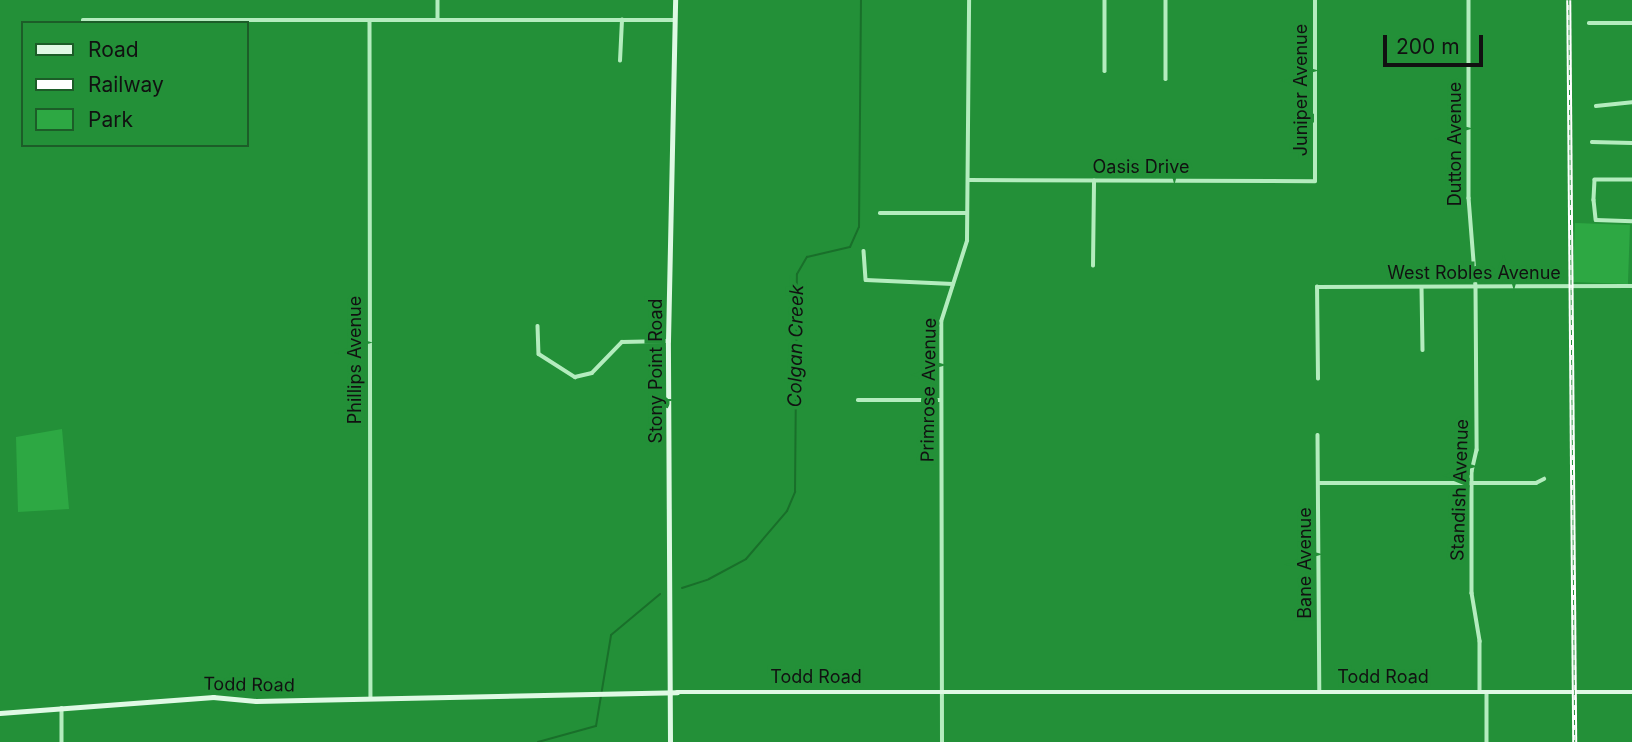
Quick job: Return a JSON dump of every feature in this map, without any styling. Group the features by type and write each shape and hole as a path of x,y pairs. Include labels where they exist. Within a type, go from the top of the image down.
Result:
{"main road":[{"name":"Stony Point Road","path":"670,742 667,341 675,0"},
{"name":"Todd Road","path":"0,713 213,697 256,701 670,692 1632,692"}],"street":[{"path":"438,0 438,20"},
{"name":"Primrose Avenue","path":"942,742 941,322 967,241 969,0"},
{"path":"1105,0 1105,71"},
{"path":"1166,0 1166,79"},
{"name":"Juniper Avenue","path":"1315,0 1315,181"},
{"name":"Dutton Avenue","path":"1469,0 1469,198 1476,287"},
{"path":"83,20 675,20"},
{"name":"Phillips Avenue","path":"370,20 371,699"},
{"path":"620,61 622,20"},
{"path":"1589,23 1632,23"},
{"path":"1596,106 1632,102"},
{"path":"1592,142 1632,143"},
{"name":"Oasis Drive","path":"968,180 1315,181"},
{"path":"1632,180 1595,180 1594,200 1596,219 1632,221"},
{"path":"1093,266 1094,181"},
{"path":"880,213 967,213"},
{"path":"864,251 866,280 953,284"},
{"name":"West Robles Avenue","path":"1318,379 1317,287 1632,286"},
{"name":"Standish Avenue","path":"1476,287 1477,450 1471,483 1472,593 1480,641 1480,692"},
{"path":"1422,288 1423,349"},
{"path":"538,326 539,354 575,377 592,373 622,342 667,341"},
{"path":"858,400 941,400"},
{"name":"Bane Avenue","path":"1318,435 1320,691"},
{"path":"1319,484 1535,483 1544,479"},
{"path":"1487,692 1487,742"},
{"path":"62,708 62,742"}],"green space":[{"path":"1575,223 1630,225 1628,284 1573,282"},
{"path":"62,429 69,509 18,512 16,437"}],"waterway":[{"name":"Colgan Creek","path":"682,588 709,579 746,559 787,511 795,492 797,274 807,257 850,247 859,227 861,0"},
{"name":"Colgan Creek","path":"538,742 596,726 611,635 660,594"}],"railway":[{"path":"1569,0 1575,742"}]}
